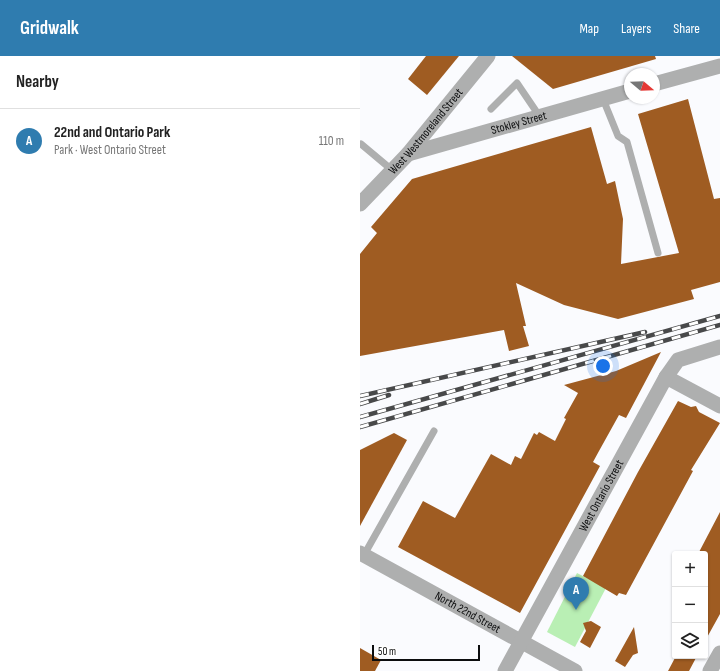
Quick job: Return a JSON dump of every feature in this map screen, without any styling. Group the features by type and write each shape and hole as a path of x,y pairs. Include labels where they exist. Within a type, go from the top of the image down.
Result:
{"street":[{"name":"West Westmoreland Street","path":"362,199 408,154 488,56"},
{"path":"660,82 720,66"},
{"name":"Stokley Street","path":"408,154 624,93"},
{"name":"West Ontario Street","path":"505,671 666,377 678,360 720,347"},
{"path":"666,377 720,406"},
{"name":"North 22nd Street","path":"361,557 576,671"},
{"path":"710,671 720,653"}],"lane":[{"path":"491,109 516,83 540,117"},
{"path":"603,99 618,136 627,142 658,254"},
{"path":"361,144 392,170"},
{"path":"361,557 434,431"}],"green space":[{"path":"577,573 606,588 575,647 547,632"}],"building":[{"path":"426,56 459,56 427,95 408,79"},
{"path":"512,56 655,56 656,59 624,68 553,89"},
{"path":"688,99 714,199 720,198 720,282 691,290 694,299 618,319 564,305 516,283 526,326 523,326 529,346 509,351 504,330 360,356 360,254 377,233 371,227 412,179 591,127 607,184 615,181 623,219 621,264 679,253 638,114"},
{"path":"661,352 626,418 619,415 593,462 600,466 520,613 398,547 423,501 455,518 491,454 511,465 515,456 521,459 534,433 537,435 539,432 555,441 566,419 564,418 578,393 564,385 616,371"},
{"path":"678,401 691,407 696,406 699,412 720,423 691,470 693,471 626,595 619,593 617,596 583,576 638,472"},
{"path":"394,433 407,440 360,526 360,450"},
{"path":"720,512 720,614 708,636 708,551 700,551"},
{"path":"591,621 601,627 590,648 580,642 586,631 583,623"},
{"path":"634,627 638,653 633,655 625,667 615,661"},
{"path":"360,648 381,660 375,671 360,671"},
{"path":"674,659 695,659 689,671 668,671"}],"railway":[{"path":"360,417 720,316"},
{"path":"360,427 720,325"},
{"path":"360,396 645,332"},
{"path":"360,404 389,395"}],"place":[{"name":"22nd and Ontario Park","path":"576,610"}]}
